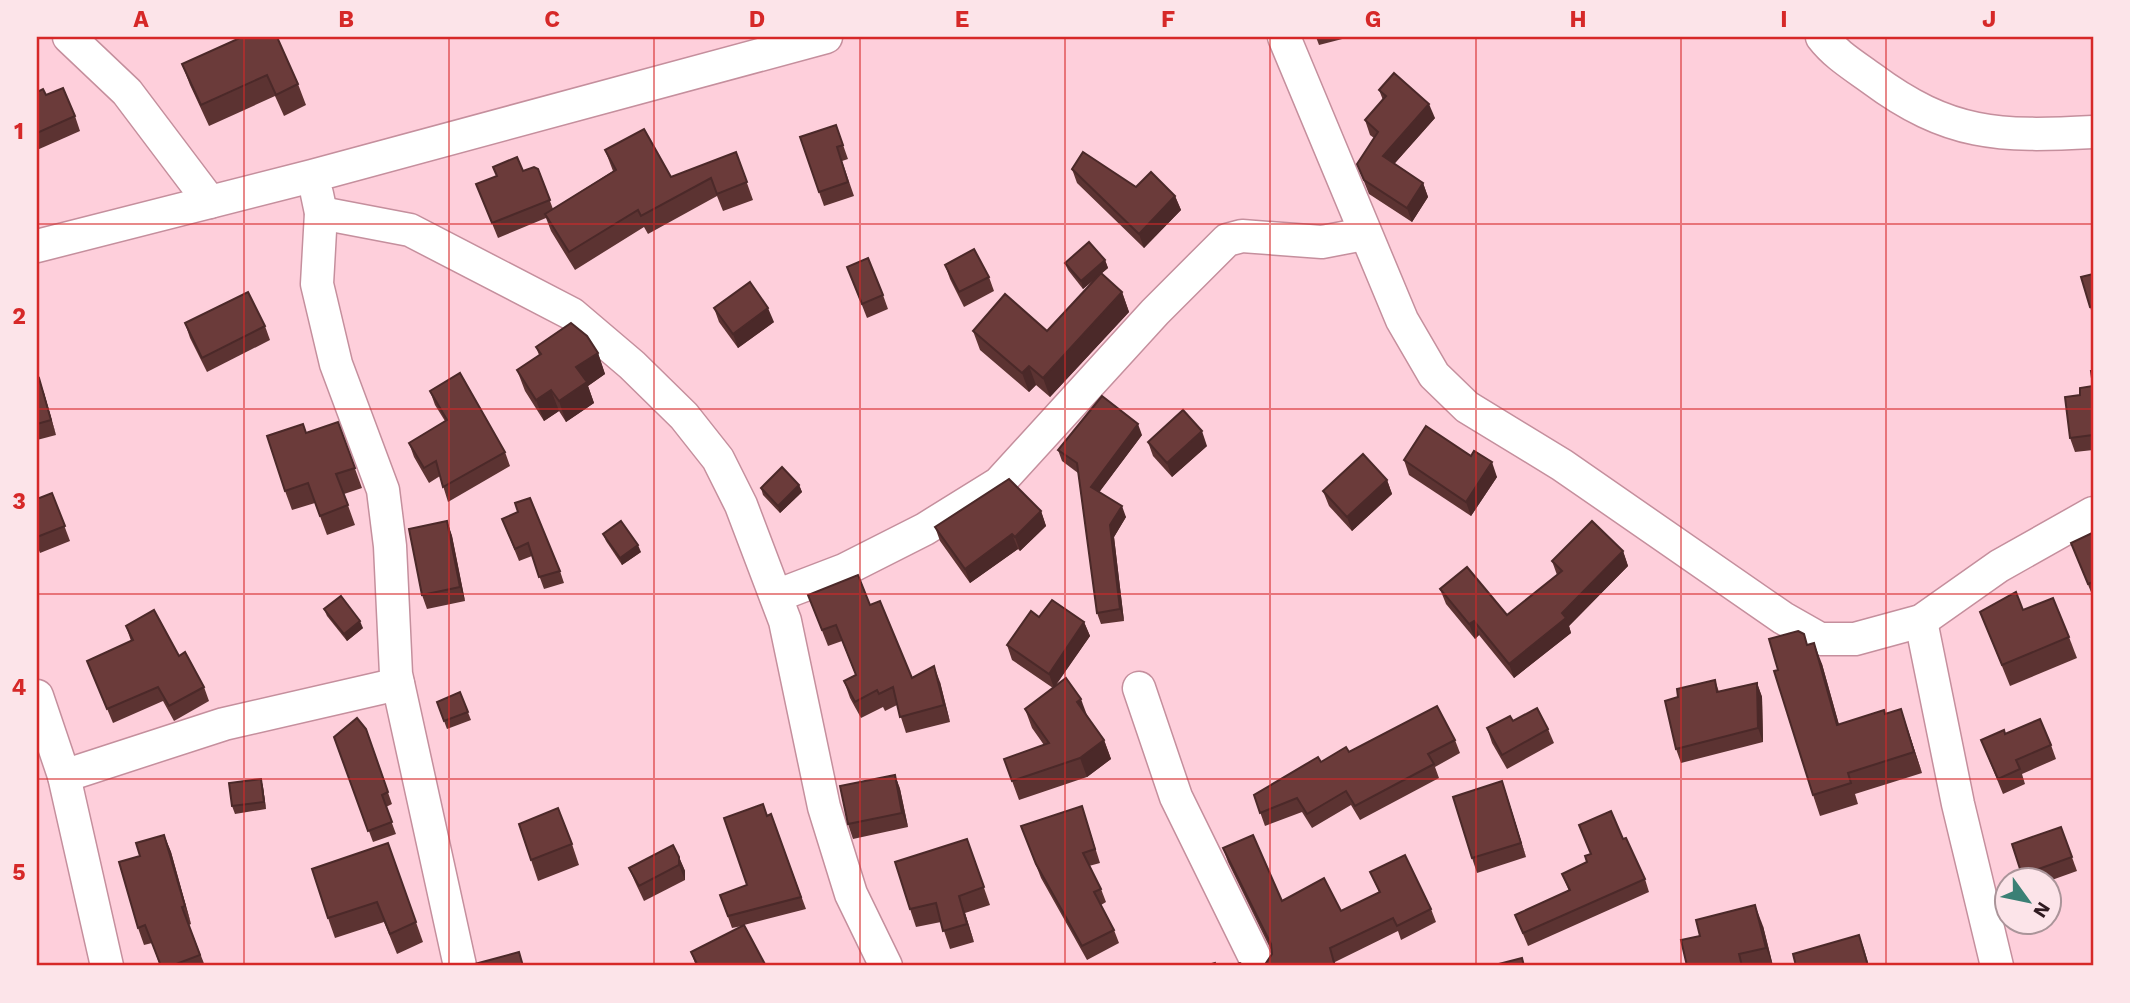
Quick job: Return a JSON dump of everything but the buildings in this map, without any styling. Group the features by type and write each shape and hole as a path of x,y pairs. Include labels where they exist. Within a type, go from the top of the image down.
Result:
{"street":[{"path":"69,37 127,92 210,202"},
{"path":"37,246 312,176 826,37"},
{"path":"1284,37 1402,320 1434,375 1467,407 1562,466 1783,618 1820,639 1855,639 1921,621 1999,566 2093,513"},
{"path":"1822,37 1830,49 1897,97 1934,118 1980,131 2035,135 2093,132"},
{"path":"312,176 321,213 317,284 336,364 383,490 390,546 398,684 460,966"},
{"path":"321,213 410,230 572,314 632,365 684,416 718,459 741,505 785,621 824,807 851,894 886,966"},
{"path":"776,596 867,558 925,528 999,483 1155,312 1227,240 1242,236 1322,242 1364,234"},
{"path":"1921,621 1958,804 1997,966"},
{"path":"64,776 224,724 398,684"},
{"path":"1139,688 1176,797 1259,966"},
{"path":"37,696 64,776 107,966"}]}
